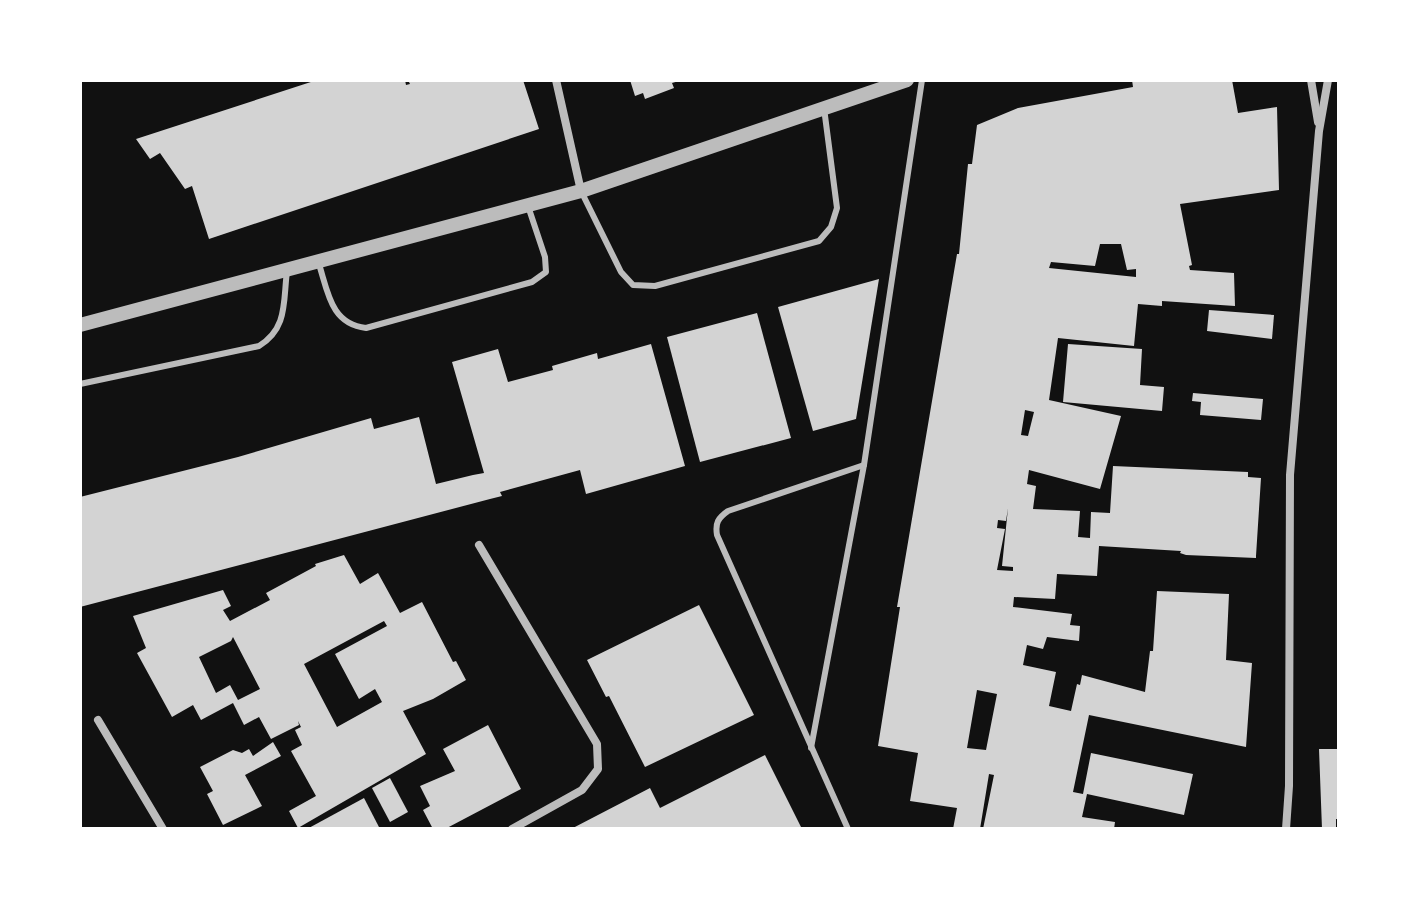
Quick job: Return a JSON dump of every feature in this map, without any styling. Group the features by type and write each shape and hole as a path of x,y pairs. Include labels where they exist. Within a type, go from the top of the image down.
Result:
{"street":[{"path":"556,80 581,191"},
{"path":"80,325 581,191 907,80"},
{"path":"1311,80 1319,131"},
{"path":"1286,829 1289,786 1290,475 1319,131 1328,80"},
{"path":"479,545 597,744 598,769 582,790 512,829"},
{"path":"98,720 163,829"}],"lane":[{"path":"811,748 864,465 922,80"},
{"path":"581,191 621,272 633,285 655,286 819,241 831,227 837,208 824,108"},
{"path":"318,261 337,315 351,326 366,328 532,282 546,272 545,257 527,205"},
{"path":"80,384 259,346 273,337 281,322 287,269"},
{"path":"848,829 717,535 716,525 728,511 864,465"}],"building":[{"path":"317,80 405,80 406,85 410,84 408,80 523,80 539,129 209,239 192,186 185,189 160,153 150,159 136,139"},
{"path":"630,80 679,81 672,83 674,88 645,99 643,93 635,96"},
{"path":"1132,80 1232,80 1238,113 1277,107 1279,190 1180,204 1192,265 1189,266 1190,270 1234,273 1235,306 1162,301 1162,306 1138,304 1134,346 1058,338 1049,400 1121,416 1100,489 1029,470 1027,484 1036,486 1033,509 1080,511 1078,537 1090,538 1091,512 1110,513 1113,466 1248,472 1248,477 1261,478 1256,558 1099,546 1097,576 1057,574 1055,599 1014,597 1013,607 1072,614 1070,625 1080,626 1079,641 1047,637 1043,649 1027,645 1023,665 1056,672 1049,706 1071,711 1082,675 1145,692 1150,651 1153,651 1157,591 1229,594 1226,660 1252,663 1246,747 1089,715 1073,792 1083,794 1091,753 1193,774 1184,815 1087,794 1082,817 1115,822 1114,829 983,829 994,775 989,774 980,829 953,829 957,808 910,801 918,753 878,746 900,607 897,607 959,254 968,164 972,164 977,125 1018,108 1133,87","holes":["1100,244 1121,244 1127,270 1136,269 1136,277 1049,268 1051,262 1095,266","1025,410 1034,412 1028,436 1021,435","1008,508 1002,566 1013,567 1013,571 997,570 1005,529 997,528 998,520 1006,521","977,690 997,694 986,750 967,748"]},
{"path":"879,279 856,419 813,431 778,307"},
{"path":"1209,310 1274,315 1272,339 1207,331"},
{"path":"757,313 791,438 700,462 667,337"},
{"path":"651,344 685,466 586,494 580,470 500,492 502,496 80,607 80,497 238,457 371,418 374,429 419,417 436,484 484,473 452,362 498,349 508,382 553,370 552,366 597,353 598,359"},
{"path":"1068,344 1142,349 1140,385 1164,387 1162,411 1063,402"},
{"path":"1193,393 1263,399 1261,420 1200,415 1201,402 1192,401"},
{"path":"344,555 360,584 378,573 400,613 422,602 453,662 456,661 466,680 433,699 403,711 426,754 298,828 289,811 316,796 291,751 302,745 295,730 301,727 298,721 299,725 271,739 259,717 244,725 233,703 201,720 193,705 172,717 137,653 146,648 133,616 223,590 231,606 223,610 230,621 270,600 266,593 315,564","holes":["384,621 387,626 335,654 359,699 375,689 382,702 337,727 304,664","233,637 260,689 238,700 230,685 216,693 199,657 231,641"]},
{"path":"699,605 754,715 645,767 587,660"},
{"path":"488,725 521,789 445,829 433,829 423,810 430,806 420,786 455,771 443,749"},
{"path":"273,742 281,756 245,775 262,806 223,825 207,794 213,791 200,767 233,750 242,753 249,749 253,756"},
{"path":"1319,749 1339,749 1339,819 1336,819 1336,829 1322,829"},
{"path":"765,755 802,829 571,829 650,788 660,808"},
{"path":"390,778 408,812 390,822 372,788"},
{"path":"364,798 380,829 307,829"}]}
